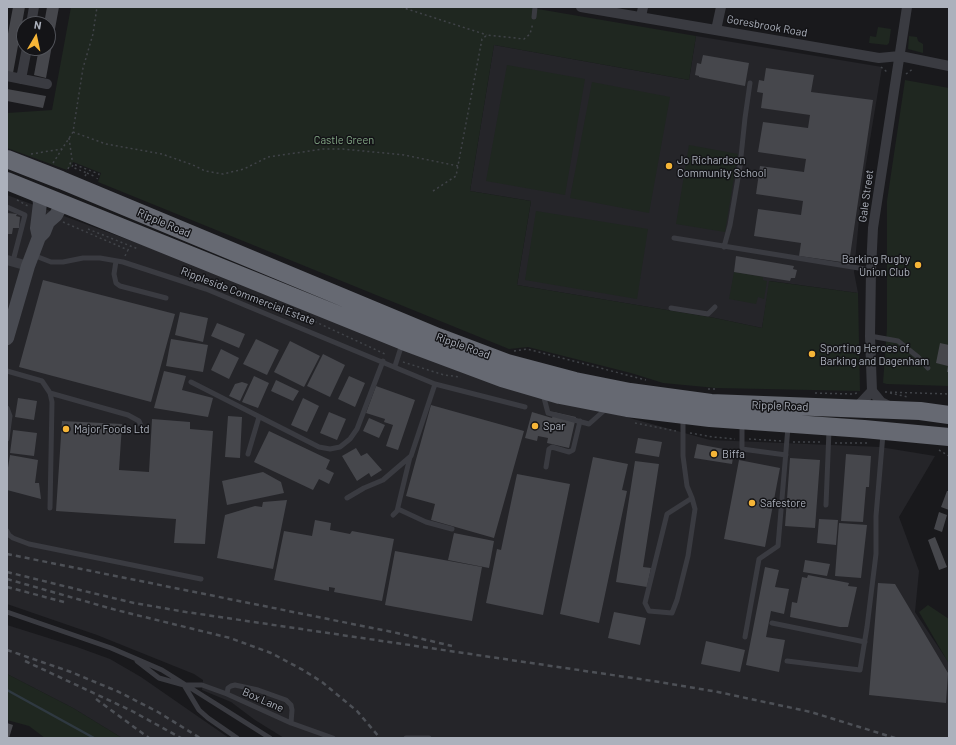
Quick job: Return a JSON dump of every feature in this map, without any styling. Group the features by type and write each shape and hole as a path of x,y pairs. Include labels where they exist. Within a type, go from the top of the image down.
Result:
{"highway":[{"name":"Ripple Road","path":"7,159 61,180 438,337 507,363 575,381 630,392 711,403 857,401 895,410 920,411 949,415"},
{"name":"Ripple Road","path":"7,181 33,200 62,204 403,341 502,378 560,395 611,405 682,415 949,437"}],"street":[{"name":"Goresbrook Road","path":"581,7 642,12 716,30 879,58 900,56 949,66"},
{"path":"716,30 721,7"},
{"name":"Gale Street","path":"876,391 870,336 871,270 874,228 907,7"},
{"path":"21,79 25,56"},
{"path":"7,76 47,84"},
{"path":"33,200 39,198 40,203 37,228 39,237"},
{"path":"7,337 14,306 39,237 44,232 48,222 56,215 62,204"},
{"path":"10,260 30,261"},
{"path":"857,401 876,391 881,402 895,410"}],"lane":[{"path":"534,17 535,7"},
{"path":"724,246 730,225 740,166 744,118 750,83"},
{"path":"7,207 24,215 10,260"},
{"path":"674,238 871,270"},
{"name":"Rippleside Commercial Estate","path":"30,261 63,262 83,258 100,258 116,261 206,289 436,384 525,407"},
{"path":"116,261 114,274 116,283 120,286 166,298"},
{"path":"671,308 708,314 715,307"},
{"path":"870,336 898,341 918,357 928,368"},
{"path":"395,366 403,341"},
{"path":"191,382 319,447 330,449 340,447 350,439 357,429 383,361"},
{"path":"7,371 42,381 50,393 52,402 50,508"},
{"path":"393,515 396,514 398,509 411,456 436,384"},
{"path":"541,389 548,413 589,424 611,405"},
{"path":"50,393 128,415 139,421 142,428"},
{"path":"7,408 10,416 7,439"},
{"path":"682,415 683,456 687,486 692,498 696,509 689,549 677,600 672,613 648,611 645,603 667,514 692,498"},
{"path":"248,454 259,417"},
{"path":"546,466 549,450 552,447 569,452 573,450 580,421"},
{"path":"742,421 742,449 786,455"},
{"path":"745,637 759,559 778,546 788,424"},
{"path":"826,506 829,427"},
{"path":"787,661 860,670 876,554 876,516 884,431"},
{"path":"347,498 364,488 383,480 411,456"},
{"path":"398,509 426,522 452,529"},
{"path":"7,531 13,538 29,544 201,579"},
{"name":"Box Lane","path":"7,612 132,656 162,670 184,684"},
{"path":"772,623 864,642"},
{"name":"Box Lane","path":"132,656 159,678 184,684 202,685 227,694 291,723 333,738"},
{"path":"184,684 199,710 208,718 238,738"},
{"path":"184,684 270,738"},
{"path":"227,694 228,688 235,685 258,690 286,700 291,705 291,723"},
{"path":"406,738 428,738"}],"path":[{"path":"51,166 73,132 83,68 97,7"},
{"path":"341,7 354,7"},
{"path":"401,7 487,35 524,39 530,34 534,17"},
{"path":"433,191 456,176 482,39 487,35"},
{"path":"73,132 106,144 162,154 205,171 223,174 244,169 268,157 323,149 351,149 404,154 458,166"},
{"path":"68,171 72,159 69,138"},
{"path":"29,154 62,149"},
{"path":"73,164 99,174 97,178 72,167 73,164"},
{"path":"14,199 33,200"},
{"path":"63,222 128,250 129,246"},
{"path":"289,310 397,360 444,375"},
{"path":"509,351 527,349 650,382"},
{"path":"704,388 719,390"},
{"path":"876,391 949,394"},
{"path":"813,393 852,394 857,401"}],"shaded area":[{"name":"Jo Richardson Community School","path":"696,36 882,67 862,188 854,272 858,293 770,281 762,328 715,318 517,285 531,201 470,191 494,45 689,80"},
{"path":"7,195 543,393 586,406 710,440 880,447 935,456 899,517 919,571 915,612 949,663 949,738 284,738 255,720 231,702 202,690 203,680 194,674 97,635 7,604"},
{"path":"7,625 110,659 141,677 229,738 122,738 73,708 7,674"}],"green space":[{"name":"Castle Green","path":"71,7 526,7 696,36 689,80 494,45 470,191 531,201 517,285 715,318 762,328 769,281 858,293 860,391 716,388 663,383 631,373 528,347 509,349 98,182 101,173 73,162 67,170 7,148 7,113 52,110"},
{"path":"878,27 891,29 889,43 887,45 869,43 870,36 876,37"},
{"path":"909,36 917,37 918,41 923,44 923,53 908,49"},
{"path":"507,65 585,79 565,195 486,181"},
{"name":"Barking Rugby Union Club","path":"905,80 949,88 949,386 883,383 887,328 887,201"},
{"path":"592,82 670,97 649,213 570,198"},
{"path":"689,145 738,154 725,232 676,224"},
{"path":"536,211 648,229 637,299 525,280"},
{"path":"734,272 763,277 763,280 767,281 764,299 758,297 756,304 729,299"},
{"path":"928,605 949,619 949,664 919,612"},
{"path":"7,674 73,708 122,738 45,738 29,726 7,720"}],"building":[{"path":"13,7 25,7 23,16 16,16 16,56 13,73 7,72 7,39"},
{"path":"47,7 59,7 56,23 56,16 45,16"},
{"path":"703,55 749,63 745,86 695,75 697,63 701,64"},
{"path":"38,56 50,56 46,78 34,75"},
{"path":"766,68 814,75 811,92 873,100 849,263 799,256 801,243 754,236 758,209 801,215 803,201 756,194 760,166 804,172 806,159 758,152 763,122 808,128 810,115 761,108 763,93 757,92 759,80 764,81"},
{"path":"7,89 46,96 43,108 7,101"},
{"path":"7,213 17,214 16,216 20,217 19,228 13,228 12,234 7,234"},
{"path":"736,256 794,266 793,269 797,270 795,278 791,278 790,281 734,272"},
{"path":"43,280 175,314 151,402 19,367"},
{"path":"180,312 208,318 203,342 175,335"},
{"path":"217,323 245,334 239,348 211,336"},
{"path":"171,339 208,345 203,372 166,366"},
{"path":"256,339 279,350 267,375 243,364"},
{"path":"290,341 320,356 304,387 274,372"},
{"path":"940,343 949,345 949,372 947,372 948,366 936,363"},
{"path":"221,349 239,358 229,379 211,370"},
{"path":"323,354 345,365 330,397 307,386"},
{"path":"164,371 186,376 182,390 213,398 208,417 154,408"},
{"path":"254,376 269,383 258,408 242,402"},
{"path":"349,376 365,383 355,407 338,399"},
{"path":"276,380 299,391 293,401 271,391"},
{"path":"242,382 248,384 240,401 229,396 235,384"},
{"path":"376,386 415,400 398,450 386,446 393,425 384,422 385,419 366,413"},
{"path":"18,398 37,401 34,420 15,417"},
{"path":"303,398 319,406 307,432 291,425"},
{"path":"431,405 524,431 494,538 431,520 435,504 406,496"},
{"path":"329,412 346,419 337,440 320,433"},
{"path":"532,412 552,418 554,412 576,417 569,448 547,443 548,438 538,436 537,441 525,438"},
{"path":"228,416 242,417 240,458 225,457"},
{"path":"369,418 385,425 379,438 363,431"},
{"path":"152,419 190,422 190,429 213,431 205,544 174,543 176,519 56,511 62,421 122,424 119,470 149,472"},
{"path":"13,430 37,433 34,456 10,453"},
{"path":"269,431 330,460 326,469 334,473 329,484 319,479 313,490 254,462"},
{"path":"638,438 662,442 659,457 635,453"},
{"name":"Biffa","path":"697,444 734,451 732,464 694,458"},
{"path":"356,448 361,456 367,453 382,470 371,477 369,473 357,481 342,456"},
{"path":"846,454 871,456 869,487 866,487 863,522 841,521"},
{"path":"10,455 38,460 35,483 39,483 41,499 7,490 7,474"},
{"path":"593,457 628,464 622,490 627,491 599,623 560,614"},
{"path":"790,458 820,460 815,528 785,526"},
{"name":"Safestore","path":"739,460 780,468 765,547 724,539"},
{"path":"635,461 659,464 643,567 651,568 647,587 616,582"},
{"path":"263,472 281,482 284,493 227,505 222,481"},
{"path":"517,474 570,484 543,615 486,603 497,549 501,550"},
{"path":"947,491 949,491 949,510 941,507"},
{"path":"287,500 273,569 217,558 225,515 255,506 262,507 263,502"},
{"path":"939,512 947,515 942,532 934,529"},
{"path":"819,519 838,520 836,545 817,543"},
{"path":"315,520 331,523 330,530 350,534 352,531 394,539 382,601 334,592 335,588 329,587 329,591 274,580 284,531 312,536"},
{"path":"839,523 867,525 861,578 835,576"},
{"path":"454,533 494,541 489,568 448,560"},
{"path":"935,537 947,567 939,570 928,540"},
{"path":"395,551 482,567 472,621 385,605"},
{"path":"805,560 830,564 827,576 803,572"},
{"path":"765,567 779,570 775,587 789,589 784,614 771,611 766,637 785,640 779,672 746,665"},
{"path":"808,575 849,583 848,586 857,587 848,627 840,627 790,617 792,602 797,603 802,577 807,578"},
{"path":"878,583 895,584 948,673 946,703 869,695"},
{"path":"614,612 646,618 640,645 608,638"},
{"path":"706,641 745,650 740,672 701,664"},
{"path":"7,723 13,725 9,738 7,738"}],"waterway":[{"path":"7,690 94,738"}],"railway":[{"path":"7,554 397,633 452,646"},
{"path":"7,572 134,603 186,612 653,681 718,692 811,712 895,738"},
{"path":"7,579 116,610 230,638 271,653 322,682 357,711 380,738"},
{"path":"7,587 64,602"},
{"path":"7,650 71,672 119,692 158,712 200,738"},
{"path":"25,661 132,711 181,738"},
{"path":"96,699 149,738"}],"place":[{"name":"Jo Richardson Community School","path":"669,166"},
{"name":"Barking Rugby Union Club","path":"918,265"},
{"name":"Sporting Heroes of Barking and Dagenham","path":"812,354"},
{"name":"Spar","path":"535,426"},
{"name":"Major Foods Ltd","path":"66,429"},
{"name":"Biffa","path":"714,454"},
{"name":"Safestore","path":"752,503"}]}
